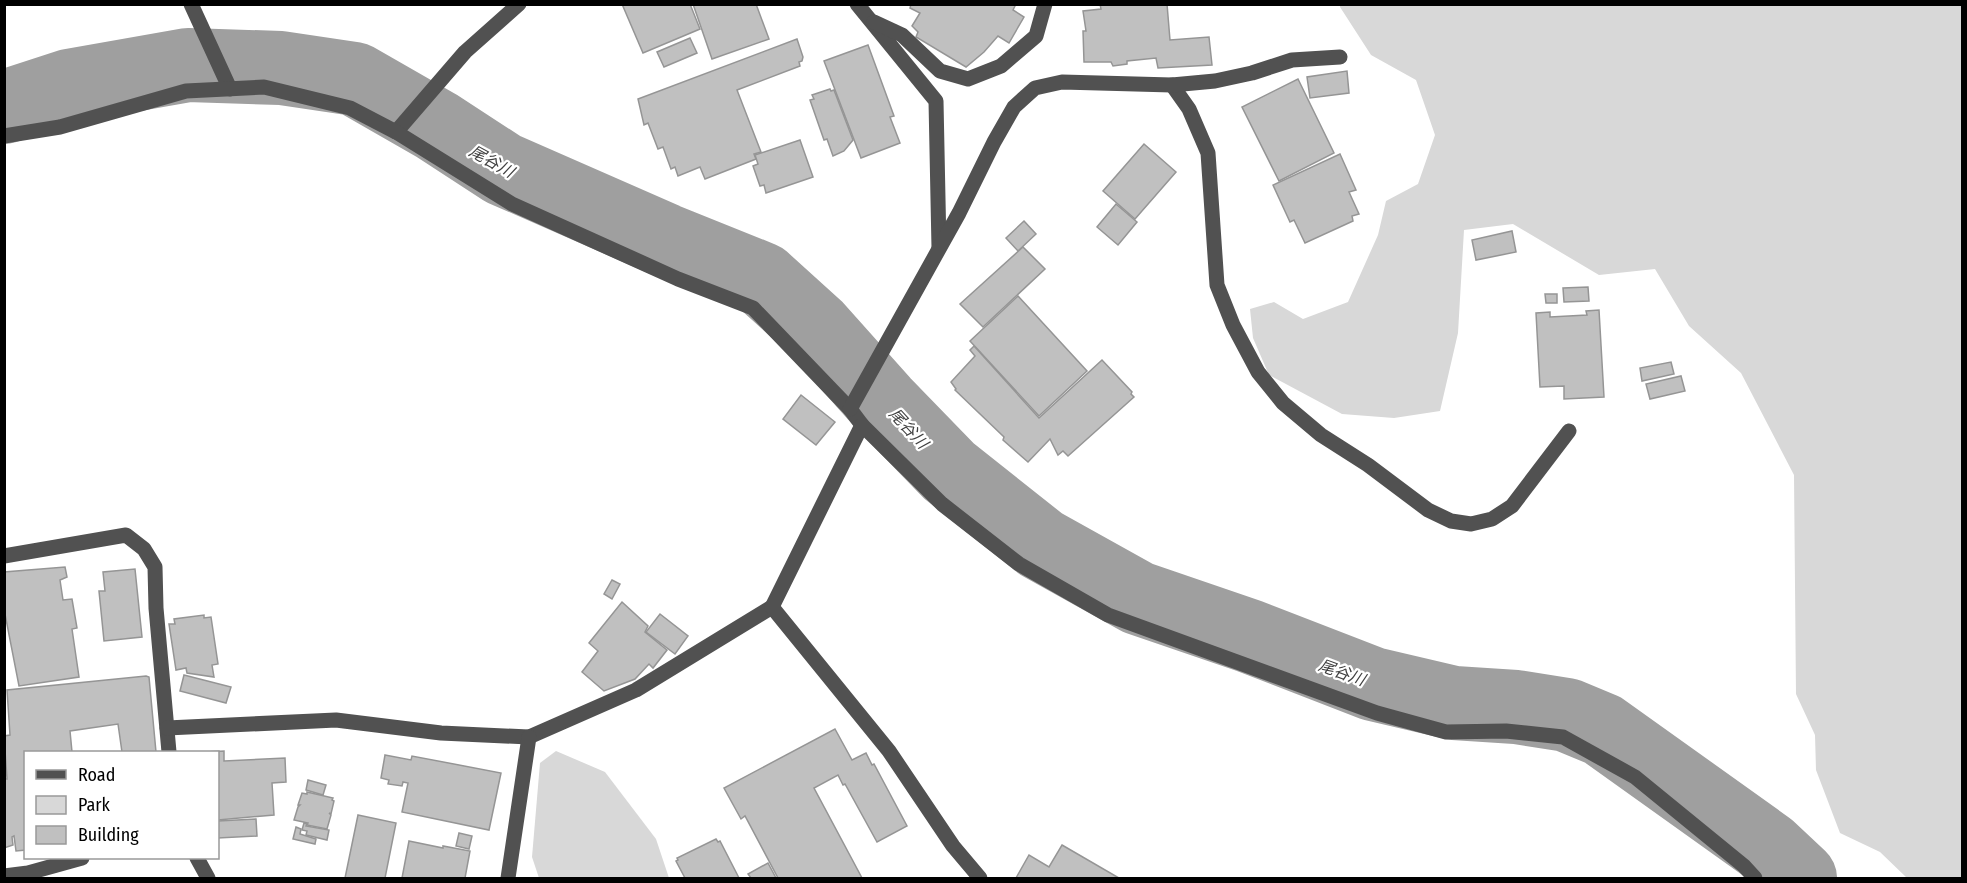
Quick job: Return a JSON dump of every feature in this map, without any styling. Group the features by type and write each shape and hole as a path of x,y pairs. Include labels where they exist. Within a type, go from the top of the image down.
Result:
{"street":[{"path":"191,4 230,89"},
{"path":"396,132 465,52 519,4"},
{"path":"857,4 936,101 939,251"},
{"path":"871,21 902,34 940,71 968,79 1001,66 1036,36 1045,4"},
{"path":"850,410 939,251 1014,107 1035,88 1062,82 1172,85 1215,81 1292,60 1340,57"},
{"path":"1172,85 1189,108 1208,153 1217,285 1233,324 1258,372 1282,403 1321,435 1368,465 1428,510 1451,521 1471,524 1492,519 1512,506 1569,431"},
{"path":"4,136 60,127 186,91 264,87 350,108 396,132 512,204 678,279 753,308 862,425 950,511 1019,564 1108,615 1377,713 1446,732 1506,731 1563,737 1635,777 1744,866 1755,879"},
{"path":"167,728 336,720 441,733 529,737 636,690 772,607 862,425"},
{"path":"4,556 126,535 144,549 155,567 156,608 169,751"},
{"path":"772,607 889,751 953,846 980,879"},
{"path":"508,879 529,737"},
{"path":"4,876 28,873 78,859"},
{"path":"197,859 208,879"}],"green space":[{"path":"1340,5 1962,5 1962,878 1907,878 1880,852 1840,833 1816,770 1815,735 1796,694 1794,475 1741,373 1689,326 1655,269 1599,275 1513,224 1464,230 1458,333 1440,411 1394,418 1342,414 1269,375 1253,338 1250,309 1274,302 1303,319 1348,302 1378,235 1386,201 1418,184 1435,135 1416,80 1371,55"},
{"path":"556,751 605,772 656,839 669,878 539,878 532,857 540,763"}],"building":[{"path":"622,4 690,4 700,29 643,53"},
{"path":"693,4 756,4 769,39 712,59"},
{"path":"911,4 1016,4 1013,10 1024,17 1009,43 998,36 966,67 916,37 918,32 912,26 920,13 910,8"},
{"path":"1100,4 1167,4 1170,40 1209,37 1212,65 1158,68 1156,58 1127,61 1127,64 1113,66 1111,62 1084,62 1083,31 1086,31 1083,11 1101,9"},
{"path":"690,38 697,53 664,67 657,52"},
{"path":"797,39 803,57 799,62 800,66 737,90 761,152 754,154 756,159 705,179 700,167 678,176 675,167 671,169 663,147 658,149 648,123 644,125 638,99"},
{"path":"868,45 894,116 890,117 900,143 861,158 824,61"},
{"path":"1347,71 1349,93 1310,98 1307,77"},
{"path":"1298,79 1334,153 1279,181 1242,107"},
{"path":"830,89 834,90 853,140 844,151 833,156 827,139 824,140 810,100 814,99 812,95"},
{"path":"800,140 813,177 766,193 764,185 760,186 753,166 758,164 755,155"},
{"path":"1144,144 1176,172 1135,219 1103,191"},
{"path":"1340,154 1356,190 1349,192 1359,214 1352,216 1353,221 1305,243 1294,220 1290,222 1273,185"},
{"path":"1116,204 1137,222 1118,245 1097,227"},
{"path":"1024,221 1036,234 1018,251 1006,238"},
{"path":"1512,231 1516,252 1476,260 1472,240"},
{"path":"1023,247 1045,269 983,327 960,304"},
{"path":"1588,287 1589,301 1564,302 1563,288"},
{"path":"1545,294 1557,294 1557,303 1546,303"},
{"path":"1018,296 1087,371 1039,416 970,341"},
{"path":"1599,310 1604,397 1564,399 1564,386 1540,387 1536,313 1550,312 1550,317 1587,315 1586,311"},
{"path":"974,346 1039,418 1102,360 1134,397 1068,456 1063,451 1058,455 1050,439 1028,462 1003,440 1004,437 955,390 951,382 975,356 970,350"},
{"path":"1671,362 1674,374 1642,381 1640,368"},
{"path":"1681,376 1685,391 1650,399 1646,384"},
{"path":"801,395 835,422 816,445 783,419"},
{"path":"65,567 67,577 60,580 63,600 72,599 77,628 72,629 79,677 19,686 4,609 4,572"},
{"path":"135,569 142,637 104,641 99,591 105,591 103,572"},
{"path":"612,580 620,584 612,599 604,594"},
{"path":"622,602 648,626 645,632 667,650 653,668 649,664 635,679 604,691 582,672 598,651 589,643"},
{"path":"660,614 688,636 675,654 646,632"},
{"path":"204,615 204,618 211,617 218,664 212,665 214,677 187,673 186,668 176,670 169,624 175,624 174,619"},
{"path":"184,675 231,687 226,703 180,691"},
{"path":"149,677 156,751 122,751 118,724 70,731 72,751 24,751 24,850 16,851 14,836 12,837 13,845 4,848 4,779 7,779 4,736 10,735 7,690"},
{"path":"835,729 852,760 866,753 907,826 877,842 838,775 814,788 862,878 778,878 745,816 741,819 724,788"},
{"path":"219,751 224,751 224,761 285,758 286,782 272,783 274,815 219,820"},
{"path":"385,755 411,760 412,756 501,773 489,830 402,812 408,783 403,782 402,786 388,784 389,780 381,778"},
{"path":"308,780 326,785 323,795 306,790"},
{"path":"307,792 333,798 327,829 294,820 302,793 307,794"},
{"path":"358,815 396,823 385,878 345,878"},
{"path":"256,819 257,836 219,838 219,821"},
{"path":"304,823 307,824 306,826 329,830 327,840 306,835 307,831 302,830"},
{"path":"296,827 301,829 300,834 316,839 315,844 293,839"},
{"path":"459,833 472,836 469,849 456,846"},
{"path":"716,839 720,841 739,878 685,878 676,861 677,858"},
{"path":"409,841 470,851 465,878 402,878"},
{"path":"1062,845 1119,878 1016,878 1029,855 1049,867"},
{"path":"768,863 776,878 751,878 748,874"}],"waterway":[{"name":"尾谷川","path":"4,107 69,86 188,65 281,68 355,79 437,126 503,169 665,240 762,279 816,328 883,403 949,471 1041,544 1138,598 1249,636 1373,684 1454,703 1516,707 1567,715 1603,730 1768,848 1800,878"}]}
